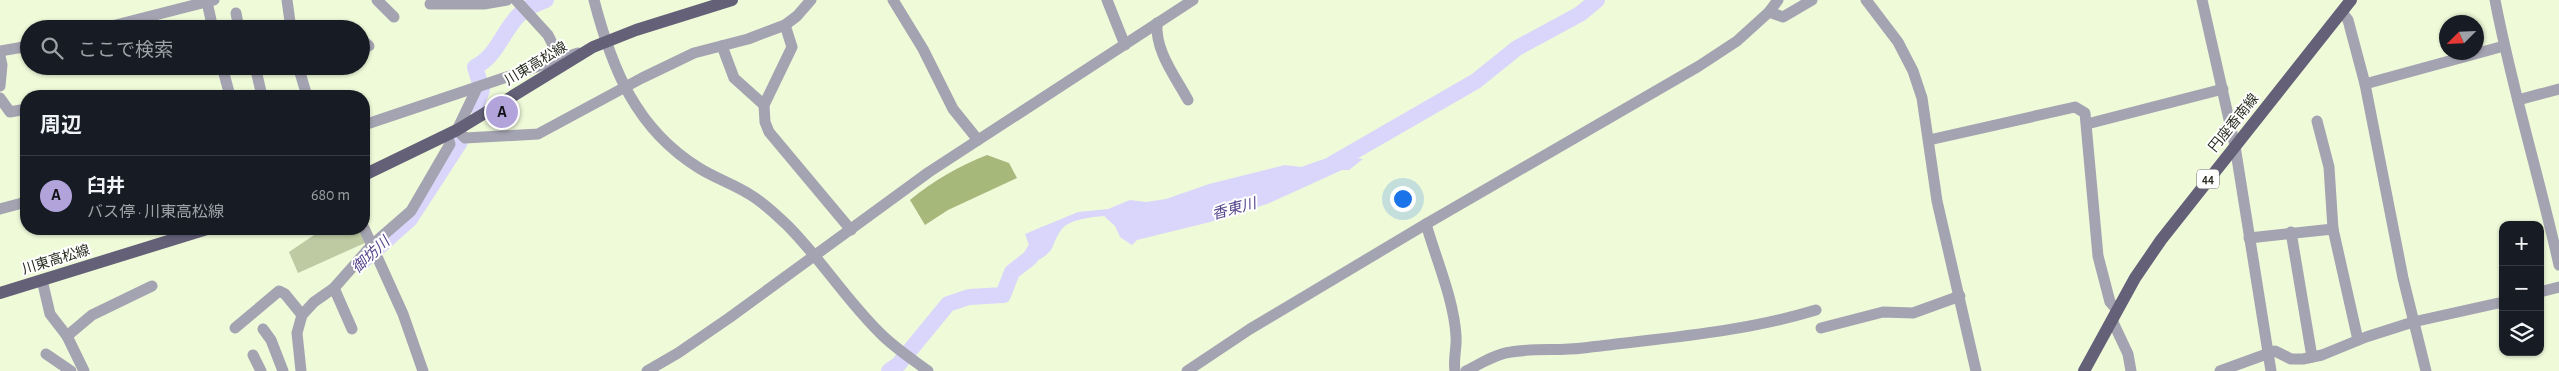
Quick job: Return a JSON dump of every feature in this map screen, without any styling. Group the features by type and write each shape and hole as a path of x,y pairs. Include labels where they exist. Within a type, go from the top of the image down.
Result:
{"main road":[{"name":"川東高松線","path":"370,172 452,132 593,47 732,0"},
{"name":"円座香南線","path":"2084,371 2115,315 2161,240 2351,0"},
{"name":"川東高松線","path":"0,293 188,235"}],"street":[{"path":"288,0 290,20"},
{"path":"377,0 394,17"},
{"path":"430,4 484,4 507,0"},
{"path":"594,0 625,88 638,111 666,146 701,169 749,194 775,213 817,256 839,287 880,333 928,371"},
{"path":"452,132 465,138 538,134 694,53 722,46 785,25 797,16 811,0"},
{"path":"893,0 923,48 953,109 978,140"},
{"path":"1107,0 1125,45"},
{"path":"647,371 678,354 817,256 929,172 1193,0"},
{"path":"1187,371 1250,330 1426,224 1698,66 1742,37 1778,0"},
{"path":"1768,12 1783,17 1812,0"},
{"path":"1866,0 1898,42 1913,71 1922,98 1937,201 1976,371"},
{"path":"2202,0 2236,146 2271,371"},
{"path":"2495,0 2504,46 2542,186 2559,265"},
{"path":"136,20 211,1 212,20"},
{"path":"522,6 548,35 560,59"},
{"path":"2342,12 2348,20 2365,84 2413,322 2426,371"},
{"path":"236,13 238,20"},
{"path":"1157,24 1156,37 1160,50 1188,100"},
{"path":"785,25 792,47 764,105 765,122 769,132 851,230"},
{"path":"722,46 734,78 764,105"},
{"path":"2365,84 2504,46"},
{"path":"370,123 593,47"},
{"path":"0,51 20,48"},
{"path":"0,56 2,65 0,86"},
{"path":"224,75 228,90"},
{"path":"256,75 260,90"},
{"path":"301,75 305,90"},
{"path":"297,370 297,333 302,315 314,302 335,290 411,211 450,144 452,132 477,88"},
{"path":"2518,100 2559,88"},
{"path":"2087,124 2223,89"},
{"path":"0,98 10,112 20,110"},
{"path":"1929,140 2075,107 2085,113 2098,256 2110,302 2128,354 2131,371"},
{"path":"2317,121 2329,167 2333,229 2358,340"},
{"path":"0,209 20,204"},
{"path":"1426,224 1457,338 1453,360 1456,371"},
{"path":"2249,238 2333,229"},
{"path":"2291,232 2312,357"},
{"path":"367,235 403,314 423,371"},
{"path":"42,280 50,314 67,336 84,371"},
{"path":"67,336 92,315 152,286"},
{"path":"2544,291 2559,287"},
{"path":"335,290 352,329"},
{"path":"235,328 279,291 285,294 302,315"},
{"path":"1821,328 1883,312 1913,313 1960,296"},
{"path":"2220,371 2275,351 2291,359 2312,357 2413,322 2499,303"},
{"path":"1466,371 1512,351 1563,350 1719,331 1776,322 1816,310"},
{"path":"264,329 271,340 283,371"},
{"path":"46,354 71,371"},
{"path":"253,355 261,371"}],"green space":[{"path":"987,155 1009,163 1017,178 948,210 925,225 910,200 947,175"},
{"path":"314,235 364,235 367,242 298,273 289,252"}],"water":[{"path":"1344,152 1355,154 1355,158 1363,159 1349,170 1342,170 1267,204 1210,222 1137,240 1132,245 1120,237 1115,226 1104,216 1088,218 1070,223 1062,229 1048,254 1035,262 1025,234 1078,212 1108,209 1130,200 1146,202 1166,199 1209,184 1285,165 1301,167"}],"waterway":[{"name":"御坊川","path":"480,83 475,67 483,62 495,49 509,27 521,13 546,0"},
{"name":"香東川","path":"1332,164 1476,81 1517,48 1580,14 1597,0"},
{"name":"御坊川","path":"476,106 482,90"},
{"name":"御坊川","path":"363,261 410,219 460,142"},
{"name":"香東川","path":"889,371 898,365 948,304 969,297 1003,295 1012,272 1030,258 1045,234"}],"place":[{"name":"臼井","path":"502,112"}]}
